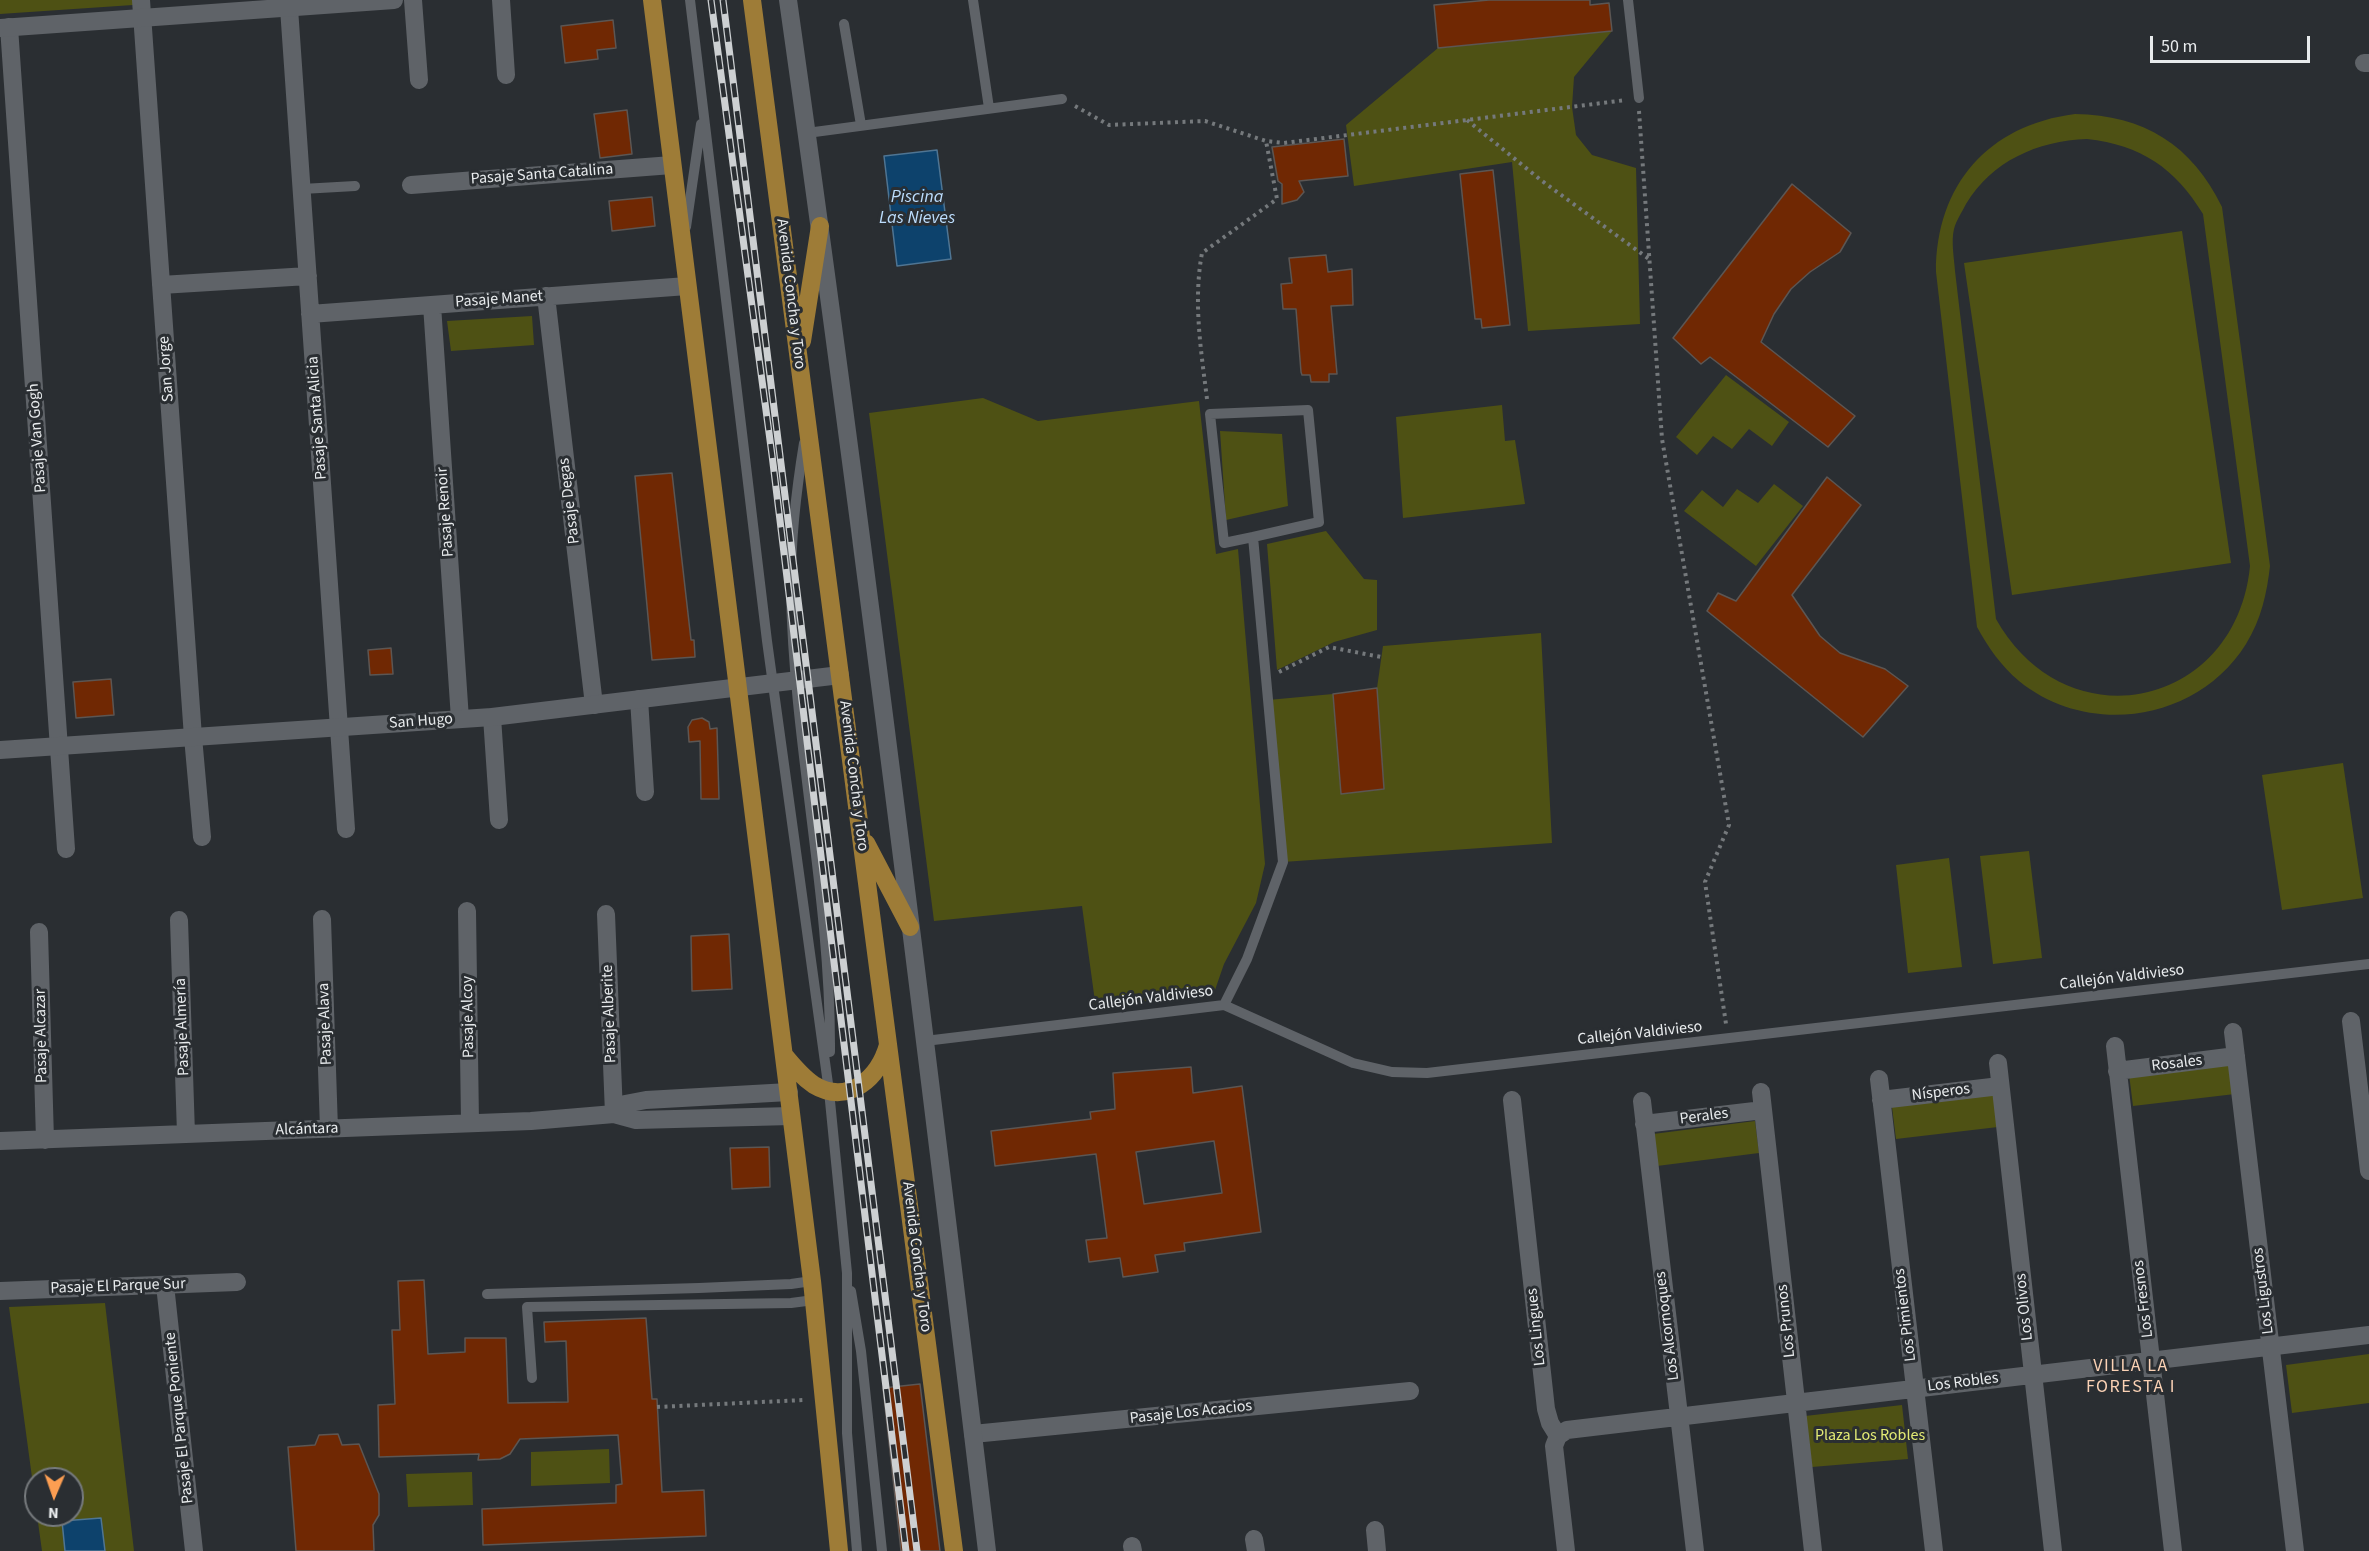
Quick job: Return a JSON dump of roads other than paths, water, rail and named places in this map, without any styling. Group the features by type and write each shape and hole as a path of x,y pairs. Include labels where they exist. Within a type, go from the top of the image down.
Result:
{"main road":[{"path":"652,0 812,1281 839,1551"},
{"name":"Avenida Concha y Toro","path":"752,0 954,1551"},
{"path":"799,360 820,226"},
{"path":"860,831 910,927"},
{"path":"784,1055 804,1078 816,1086 829,1091 844,1091 857,1089 867,1082 882,1064 889,1044"}],"street":[{"path":"5,28 141,9 289,8 394,0"},
{"path":"413,0 419,80"},
{"path":"501,0 506,75"},
{"path":"788,0 820,226 926,1041 987,1551"},
{"name":"Pasaje Santa Alicia","path":"289,8 346,830"},
{"name":"San Jorge","path":"141,9 202,837"},
{"name":"Pasaje Van Gogh","path":"5,28 66,849"},
{"name":"Pasaje Santa Catalina","path":"411,185 672,165"},
{"path":"161,285 308,276"},
{"name":"Pasaje Manet","path":"310,314 687,286"},
{"name":"Pasaje Degas","path":"546,296 594,705"},
{"name":"Pasaje Renoir","path":"432,305 460,719"},
{"name":"San Hugo","path":"0,750 492,717 840,675"},
{"path":"639,699 645,792"},
{"path":"492,717 499,820"},
{"name":"Pasaje Alcoy","path":"467,910 470,1123"},
{"name":"Pasaje Alberite","path":"606,914 614,1114"},
{"name":"Pasaje Alava","path":"322,919 329,1129"},
{"name":"Pasaje Almería","path":"179,921 186,1134"},
{"name":"Pasaje Alcazar","path":"39,932 45,1140"},
{"path":"2351,1021 2361,1043 2369,1171"},
{"name":"Los Ligustros","path":"2233,1032 2295,1551"},
{"name":"Los Fresnos","path":"2115,1046 2173,1551"},
{"name":"Rosales","path":"2117,1071 2236,1056"},
{"name":"Los Olivos","path":"1998,1063 2053,1551"},
{"name":"Los Pimientos","path":"1879,1078 1934,1551"},
{"name":"Nísperos","path":"1881,1100 2000,1086"},
{"name":"Alcántara","path":"614,1114 625,1104 646,1100 789,1092"},
{"name":"Los Lingues","path":"1512,1100 1546,1409 1550,1423 1558,1436 1554,1451 1566,1551"},
{"name":"Los Alcornoques","path":"1642,1101 1695,1551"},
{"name":"Perales","path":"1644,1124 1762,1101"},
{"name":"Los Prunos","path":"1762,1101 1813,1551"},
{"name":"Alcántara","path":"0,1141 470,1123 614,1114 636,1120 791,1116"},
{"name":"Pasaje El Parque Sur","path":"0,1291 237,1282"},
{"name":"Pasaje El Parque Poniente","path":"165,1285 194,1551"},
{"name":"Los Robles","path":"1558,1436 1567,1430 1679,1416 2369,1335"},
{"name":"Pasaje Los Acacios","path":"973,1434 1410,1391"},
{"path":"1375,1530 1377,1551"}],"lane":[{"path":"690,0 773,682 829,1091 847,1273 861,1350 882,1551"},
{"path":"974,0 989,108"},
{"path":"1628,0 1639,98"},
{"path":"844,24 861,125"},
{"path":"807,133 1062,99"},
{"path":"682,252 703,109"},
{"path":"302,189 355,186"},
{"path":"1308,410 1319,522 1253,537 1224,543 1209,414 1308,410"},
{"path":"807,427 794,516 791,592 797,679 828,966 829,1091"},
{"path":"1224,1005 1247,959 1283,862 1253,537"},
{"name":"Callejón Valdivieso","path":"926,1041 1224,1005 1353,1063 1392,1072 1427,1073 2369,964"},
{"path":"847,1273 847,1433 857,1551"},
{"path":"487,1294 711,1288 812,1281"},
{"path":"532,1378 527,1307 791,1303 814,1299"}],"water":[{"name":"Piscina Las Nieves","path":"937,150 951,259 897,266 884,156"},
{"path":"101,1518 105,1551 65,1551 63,1527 84,1527 84,1519"}],"railway":[{"path":"711,0 772,455 906,1551"},
{"path":"723,0 917,1551"}],"district":[{"name":"VILLA LA FORESTA I","path":"2131,1377"}],"park label":[{"name":"Plaza Los Robles","path":"1870,1436"}]}
